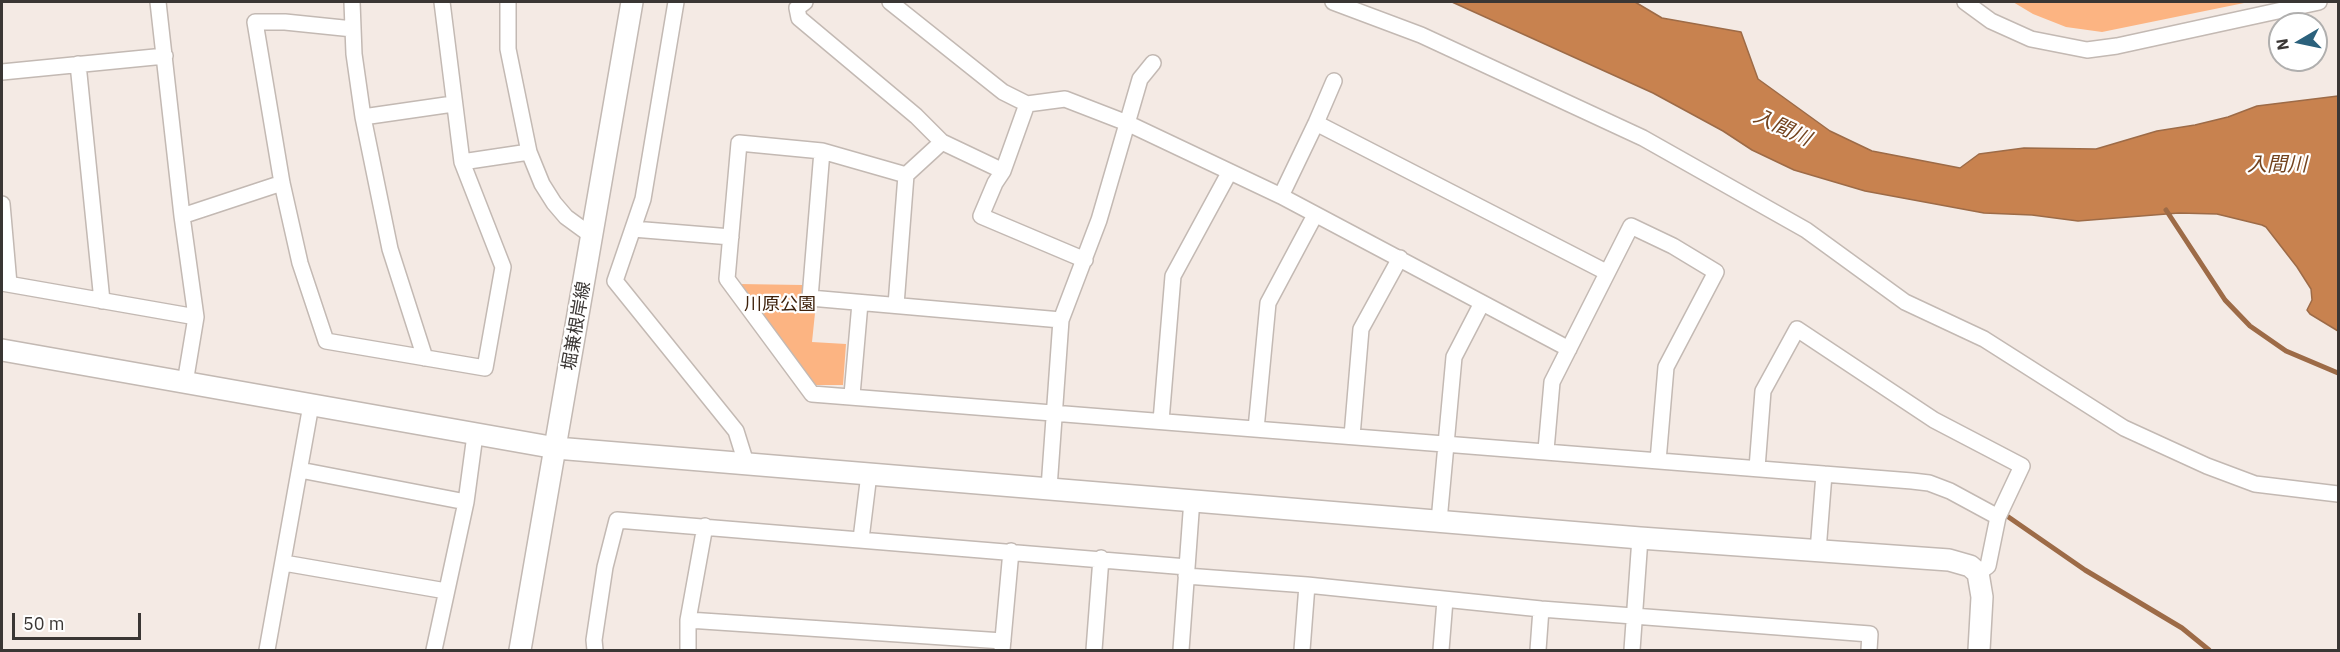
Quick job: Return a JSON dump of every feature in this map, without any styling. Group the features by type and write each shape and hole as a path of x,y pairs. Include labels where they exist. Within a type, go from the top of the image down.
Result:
{"street":[{"path":"158,2 182,216 196,317 185,383"},
{"path":"352,2 354,54 363,117 390,249 425,358"},
{"path":"353,29 255,21 282,183 300,263 326,341 484,368 503,267 462,162 442,2"},
{"path":"508,2 508,49 529,152 542,184 554,202 566,217 592,236"},
{"name":"堀兼根岸線","path":"520,651 632,2"},
{"path":"676,2 643,199 615,280 736,431 746,464"},
{"path":"805,2 797,8 799,18 916,116 942,142 1003,171"},
{"path":"890,2 1003,92 1027,104 1065,99 1127,123 1281,196 1569,350"},
{"path":"1333,2 1421,35 1643,138 1806,230 1905,302 1984,339 2124,428 2207,466 2255,484 2338,494"},
{"path":"1965,2 1991,21 2031,39 2087,50 2137,42 2319,2"},
{"path":"2,72 165,56"},
{"path":"1049,488 1061,320 1085,260 1140,80 1153,63"},
{"path":"78,64 102,301"},
{"path":"1281,196 1334,81"},
{"path":"363,117 453,104"},
{"path":"1027,104 1003,171 995,183 981,216 1085,260"},
{"path":"1316,123 1606,272"},
{"path":"896,305 906,175 942,142"},
{"path":"906,175 822,151 739,143 727,279 812,394 852,395 1256,429 1546,450 1929,483 1950,491 1998,516"},
{"path":"822,151 810,298 1061,320"},
{"path":"462,162 529,152"},
{"path":"1161,421 1173,276 1229,172"},
{"path":"182,216 282,183"},
{"path":"2,204 5,284 196,317"},
{"path":"1256,429 1268,303 1315,215"},
{"path":"1546,450 1552,382 1631,226 1673,246 1716,272 1666,367 1658,461"},
{"path":"633,229 731,237"},
{"path":"1352,436 1361,329 1400,258"},
{"path":"852,395 860,303"},
{"path":"1439,521 1454,357 1482,303"},
{"path":"1757,468 1762,391 1797,329 1934,420 2022,466 1998,516 1988,566 1978,573"},
{"path":"2,350 556,448 1640,538 1949,561 1970,566 1978,573 1982,597 1979,651"},
{"path":"267,651 311,405"},
{"path":"434,651 466,502 475,435"},
{"path":"300,470 466,502"},
{"path":"861,539 868,474"},
{"path":"1818,551 1824,474"},
{"path":"1181,651 1192,499"},
{"path":"595,651 594,640 605,567 616,520 1101,558 1186,572 1445,600 1870,634 1869,651"},
{"path":"688,651 688,620 705,526"},
{"path":"1632,651 1640,538"},
{"path":"688,620 1003,646 1011,551"},
{"path":"1094,651 1101,558"},
{"path":"284,563 446,591"},
{"path":"1302,651 1307,585"},
{"path":"1442,651 1445,600"},
{"path":"1538,651 1541,609"}],"green space":[{"path":"2013,2 2249,2 2102,32 2066,27 2033,14"},
{"name":"川原公園","path":"739,284 803,285 800,311 815,313 812,342 846,344 843,385 814,385"}],"water":[{"name":"入間川","path":"1452,2 1635,2 1662,18 1741,32 1758,79 1830,131 1872,151 1960,168 1979,154 2024,148 2096,149 2157,131 2228,117 2257,106 2338,96 2338,331 2307,310 2312,300 2311,289 2297,267 2262,225 2217,214 2179,213 2078,221 2032,215 1984,213 1865,191 1794,170 1752,150 1723,131 1653,93"}],"waterway":[{"path":"2166,210 2225,300 2250,326 2286,351 2338,373"},
{"path":"2007,516 2085,570 2182,628 2209,650"}]}
